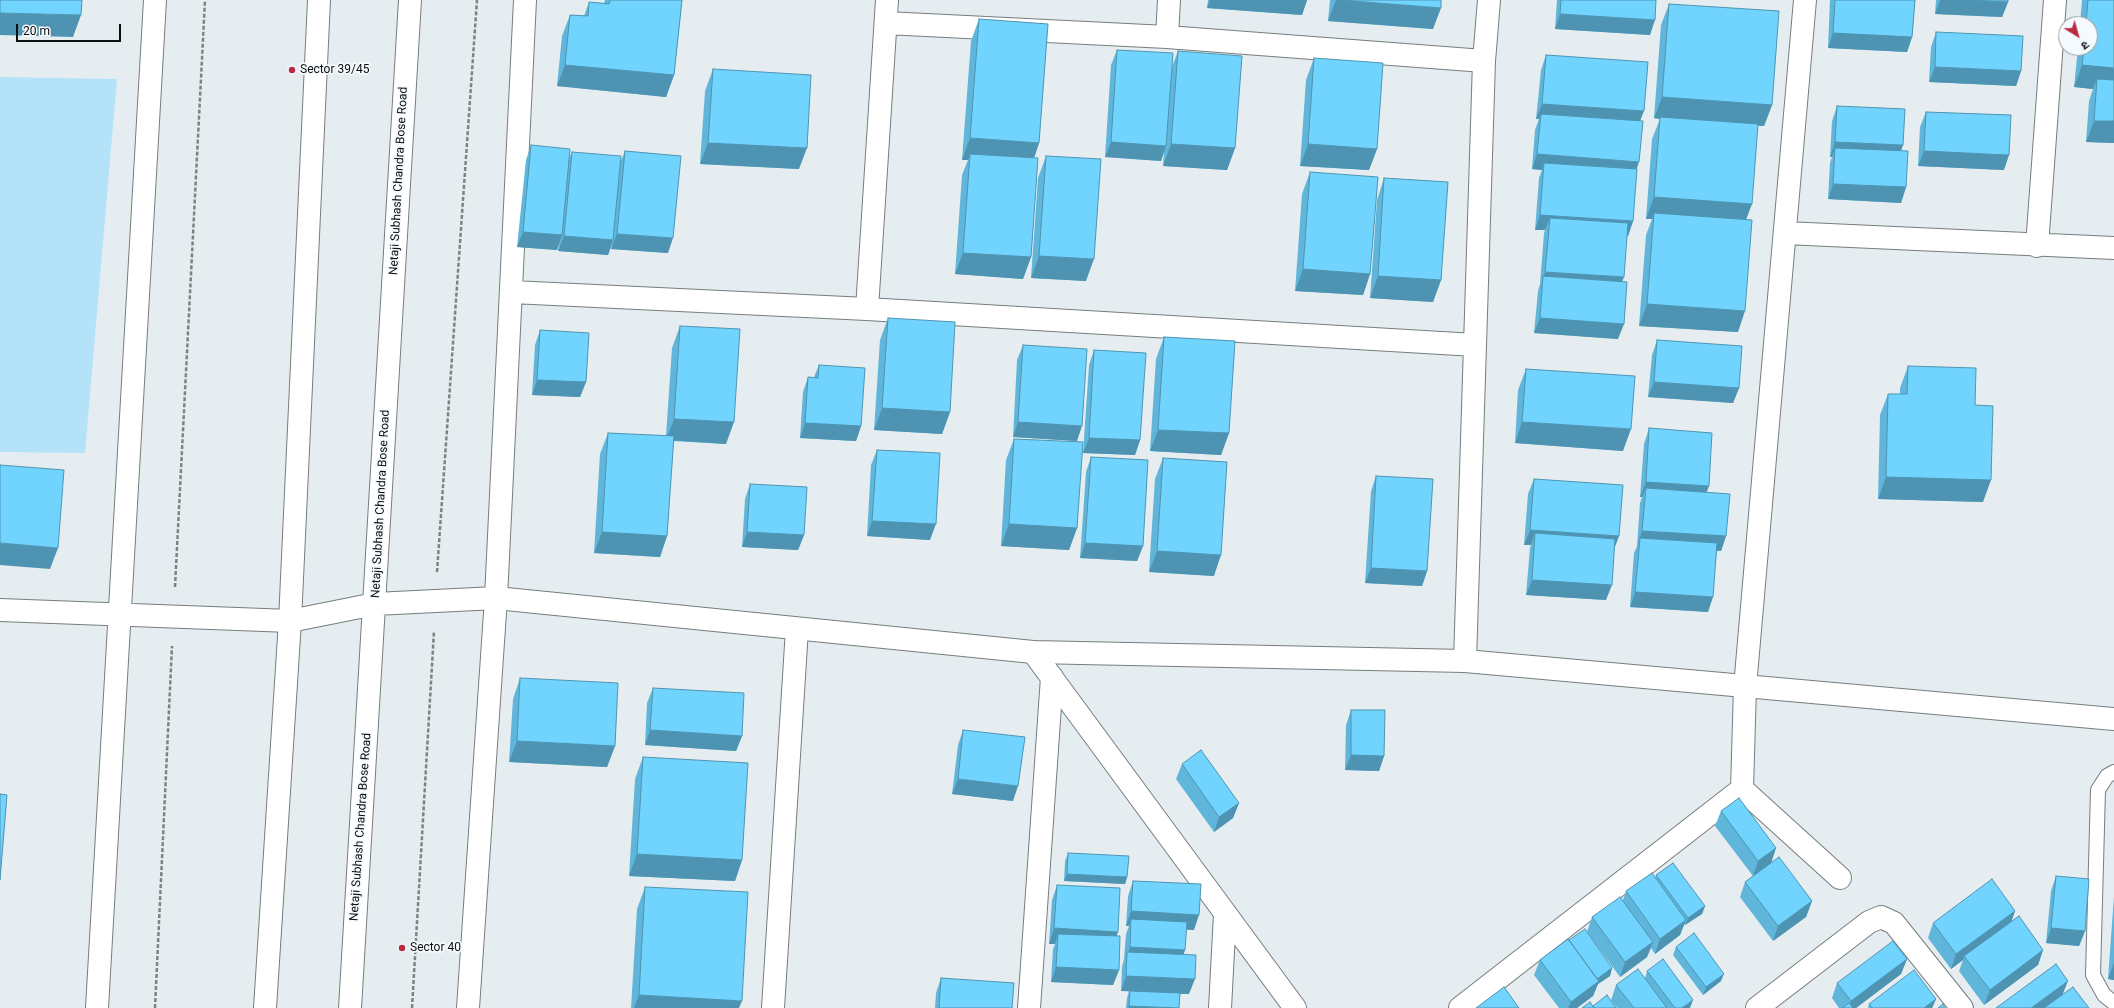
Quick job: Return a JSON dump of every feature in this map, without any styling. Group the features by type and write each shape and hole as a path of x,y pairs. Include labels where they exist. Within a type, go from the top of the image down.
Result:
{"street":[{"path":"97,1008 155,0"},
{"path":"265,1008 290,621 319,0"},
{"name":"Netaji Subhash Chandra Bose Road","path":"350,1008 410,0"},
{"path":"468,1008 496,598 525,0"},
{"path":"867,309 887,0"},
{"path":"1166,37 1169,0"},
{"path":"1465,662 1484,61 1489,0"},
{"path":"1805,0 1786,233 1745,686 1742,789 1840,878"},
{"path":"2037,246 2055,0"},
{"path":"886,23 1166,37 1484,61"},
{"path":"1786,233 2037,246 2114,248"},
{"path":"512,292 867,309 1475,345"},
{"path":"0,610 290,621 375,604 496,598 1033,652 1465,662 2114,719"},
{"path":"773,1008 797,628"},
{"path":"1033,652 1295,1008"},
{"path":"1029,1008 1052,677"},
{"path":"1460,1008 1742,789"},
{"path":"1220,1008 1225,914"},
{"path":"1757,1008 1869,922 1881,917 1894,923 1962,1008"}],"lane":[{"path":"2114,772 2107,776 2098,790 2093,975 2104,995 2114,1003"}],"path":[{"path":"154,1008 205,0"},
{"path":"412,1008 435,601 477,0"}],"shaded area":[{"path":"0,77 117,79 85,453 0,452"}],"building":[{"path":"0,0 82,0 81,15 0,13"},
{"path":"610,0 682,0 674,75 565,65 570,15 588,16 589,2 609,4"},
{"path":"1340,0 1441,0 1441,8"},
{"path":"1561,0 1656,0 1655,20 1560,14"},
{"path":"1835,0 1915,0 1912,37 1833,33"},
{"path":"1966,0 2008,0 2008,2"},
{"path":"2088,0 2114,0 2114,68 2082,65 2083,56 2098,56 2098,16 2087,16"},
{"path":"1669,4 1779,11 1772,105 1662,97"},
{"path":"979,19 1048,24 1039,143 970,138"},
{"path":"1936,32 2023,36 2021,71 1935,67"},
{"path":"1117,50 1173,53 1166,146 1111,142"},
{"path":"1178,51 1242,56 1235,148 1171,144"},
{"path":"1546,55 1648,62 1644,111 1542,104"},
{"path":"1314,58 1383,63 1377,149 1308,144"},
{"path":"713,69 811,75 807,148 708,143"},
{"path":"2097,79 2114,80 2114,121 2094,121"},
{"path":"1837,106 1905,109 1903,145 1835,142"},
{"path":"1926,112 2011,115 2009,155 1924,151"},
{"path":"1541,114 1643,121 1639,162 1537,154"},
{"path":"1660,117 1758,124 1752,204 1654,197"},
{"path":"531,145 570,149 562,235 523,232"},
{"path":"1835,148 1908,151 1906,187 1833,184"},
{"path":"625,151 681,156 673,238 617,234"},
{"path":"572,152 621,156 613,240 564,236"},
{"path":"970,154 1038,158 1031,257 963,253"},
{"path":"1046,156 1101,159 1094,259 1039,256"},
{"path":"1544,163 1637,169 1633,221 1540,215"},
{"path":"1310,172 1378,177 1370,274 1303,269"},
{"path":"1384,178 1448,182 1441,280 1378,276"},
{"path":"1654,213 1752,220 1745,311 1647,304"},
{"path":"1550,218 1628,223 1624,277 1545,272"},
{"path":"1543,276 1627,282 1624,324 1540,318"},
{"path":"888,318 955,322 950,412 882,408"},
{"path":"680,326 740,329 734,422 674,419"},
{"path":"540,330 589,333 586,382 537,380"},
{"path":"1164,337 1235,341 1229,433 1158,430"},
{"path":"1657,340 1742,346 1739,388 1654,382"},
{"path":"1023,345 1087,349 1082,426 1018,422"},
{"path":"1094,350 1146,353 1140,440 1089,438"},
{"path":"819,365 865,368 861,426 805,423 808,377 818,378"},
{"path":"1908,366 1976,368 1975,405 1993,406 1991,480 1886,477 1888,394 1907,394"},
{"path":"1526,369 1635,376 1631,429 1522,422"},
{"path":"1649,428 1712,433 1709,486 1646,482"},
{"path":"608,433 674,436 667,536 602,532"},
{"path":"1014,439 1083,442 1077,528 1009,524"},
{"path":"877,450 940,453 936,524 872,521"},
{"path":"1091,457 1148,460 1143,546 1085,543"},
{"path":"1163,458 1227,462 1221,555 1157,551"},
{"path":"0,465 64,470 58,548 0,543"},
{"path":"1376,476 1433,479 1427,571 1371,568"},
{"path":"1534,479 1623,485 1619,536 1530,530"},
{"path":"750,484 807,487 804,535 747,532"},
{"path":"1646,488 1730,494 1726,536 1642,531"},
{"path":"1535,533 1615,539 1612,585 1532,580"},
{"path":"1640,538 1717,543 1713,597 1635,592"},
{"path":"520,678 618,683 615,746 517,741"},
{"path":"653,688 744,693 742,736 650,730"},
{"path":"1351,710 1385,710 1384,756 1351,755"},
{"path":"963,730 1025,737 1018,786 958,779"},
{"path":"1201,750 1239,803 1219,817 1182,764"},
{"path":"643,757 748,763 742,860 637,854"},
{"path":"0,794 7,795 0,880"},
{"path":"1739,798 1776,848 1758,861 1721,811"},
{"path":"1068,853 1129,856 1127,877 1067,874"},
{"path":"1779,857 1812,901 1778,926 1745,882"},
{"path":"1673,863 1705,906 1688,918 1656,875"},
{"path":"1652,873 1686,920 1660,939 1626,891"},
{"path":"2056,876 2089,879 2085,931 2051,928"},
{"path":"1992,879 2015,911 1956,954 1933,923"},
{"path":"1133,881 1201,884 1199,915 1131,911"},
{"path":"1057,885 1120,888 1118,932 1054,928"},
{"path":"645,887 748,892 742,1001 639,995"},
{"path":"1620,897 1653,942 1625,962 1592,917"},
{"path":"2019,916 2043,950 1990,990 1964,956"},
{"path":"1131,919 1187,922 1185,950 1130,947"},
{"path":"1585,929 1612,968 1597,979 1569,940"},
{"path":"1694,933 1724,974 1706,987 1676,947"},
{"path":"1058,934 1120,936 1119,970 1056,967"},
{"path":"1568,939 1599,981 1571,1002 1540,960"},
{"path":"1893,941 1907,959 1851,1001 1837,983"},
{"path":"1127,952 1196,955 1195,979 1126,976"},
{"path":"1663,959 1693,1000 1682,1008 1675,1008 1647,971"},
{"path":"2056,964 2068,981 2031,1008 1996,1008"},
{"path":"1638,969 1667,1008 1634,1008 1616,985"},
{"path":"1914,970 1936,999 1924,1008 1872,1008 1869,1004"},
{"path":"941,978 1014,983 1012,1008 939,1008"},
{"path":"1504,987 1519,1008 1476,1008"},
{"path":"2073,987 2089,1008 2044,1008"},
{"path":"1130,991 1180,993 1179,1008 1129,1006"},
{"path":"1607,995 1616,1008 1594,1008 1593,1006"},
{"path":"1590,1002 1594,1008 1582,1008"},
{"path":"1849,1003 1853,1008 1842,1008"},
{"path":"1943,1004 1945,1008 1938,1008"}],"place":[{"name":"Sector 39/45","path":"292,70"},
{"name":"Sector 40","path":"402,948"}]}
